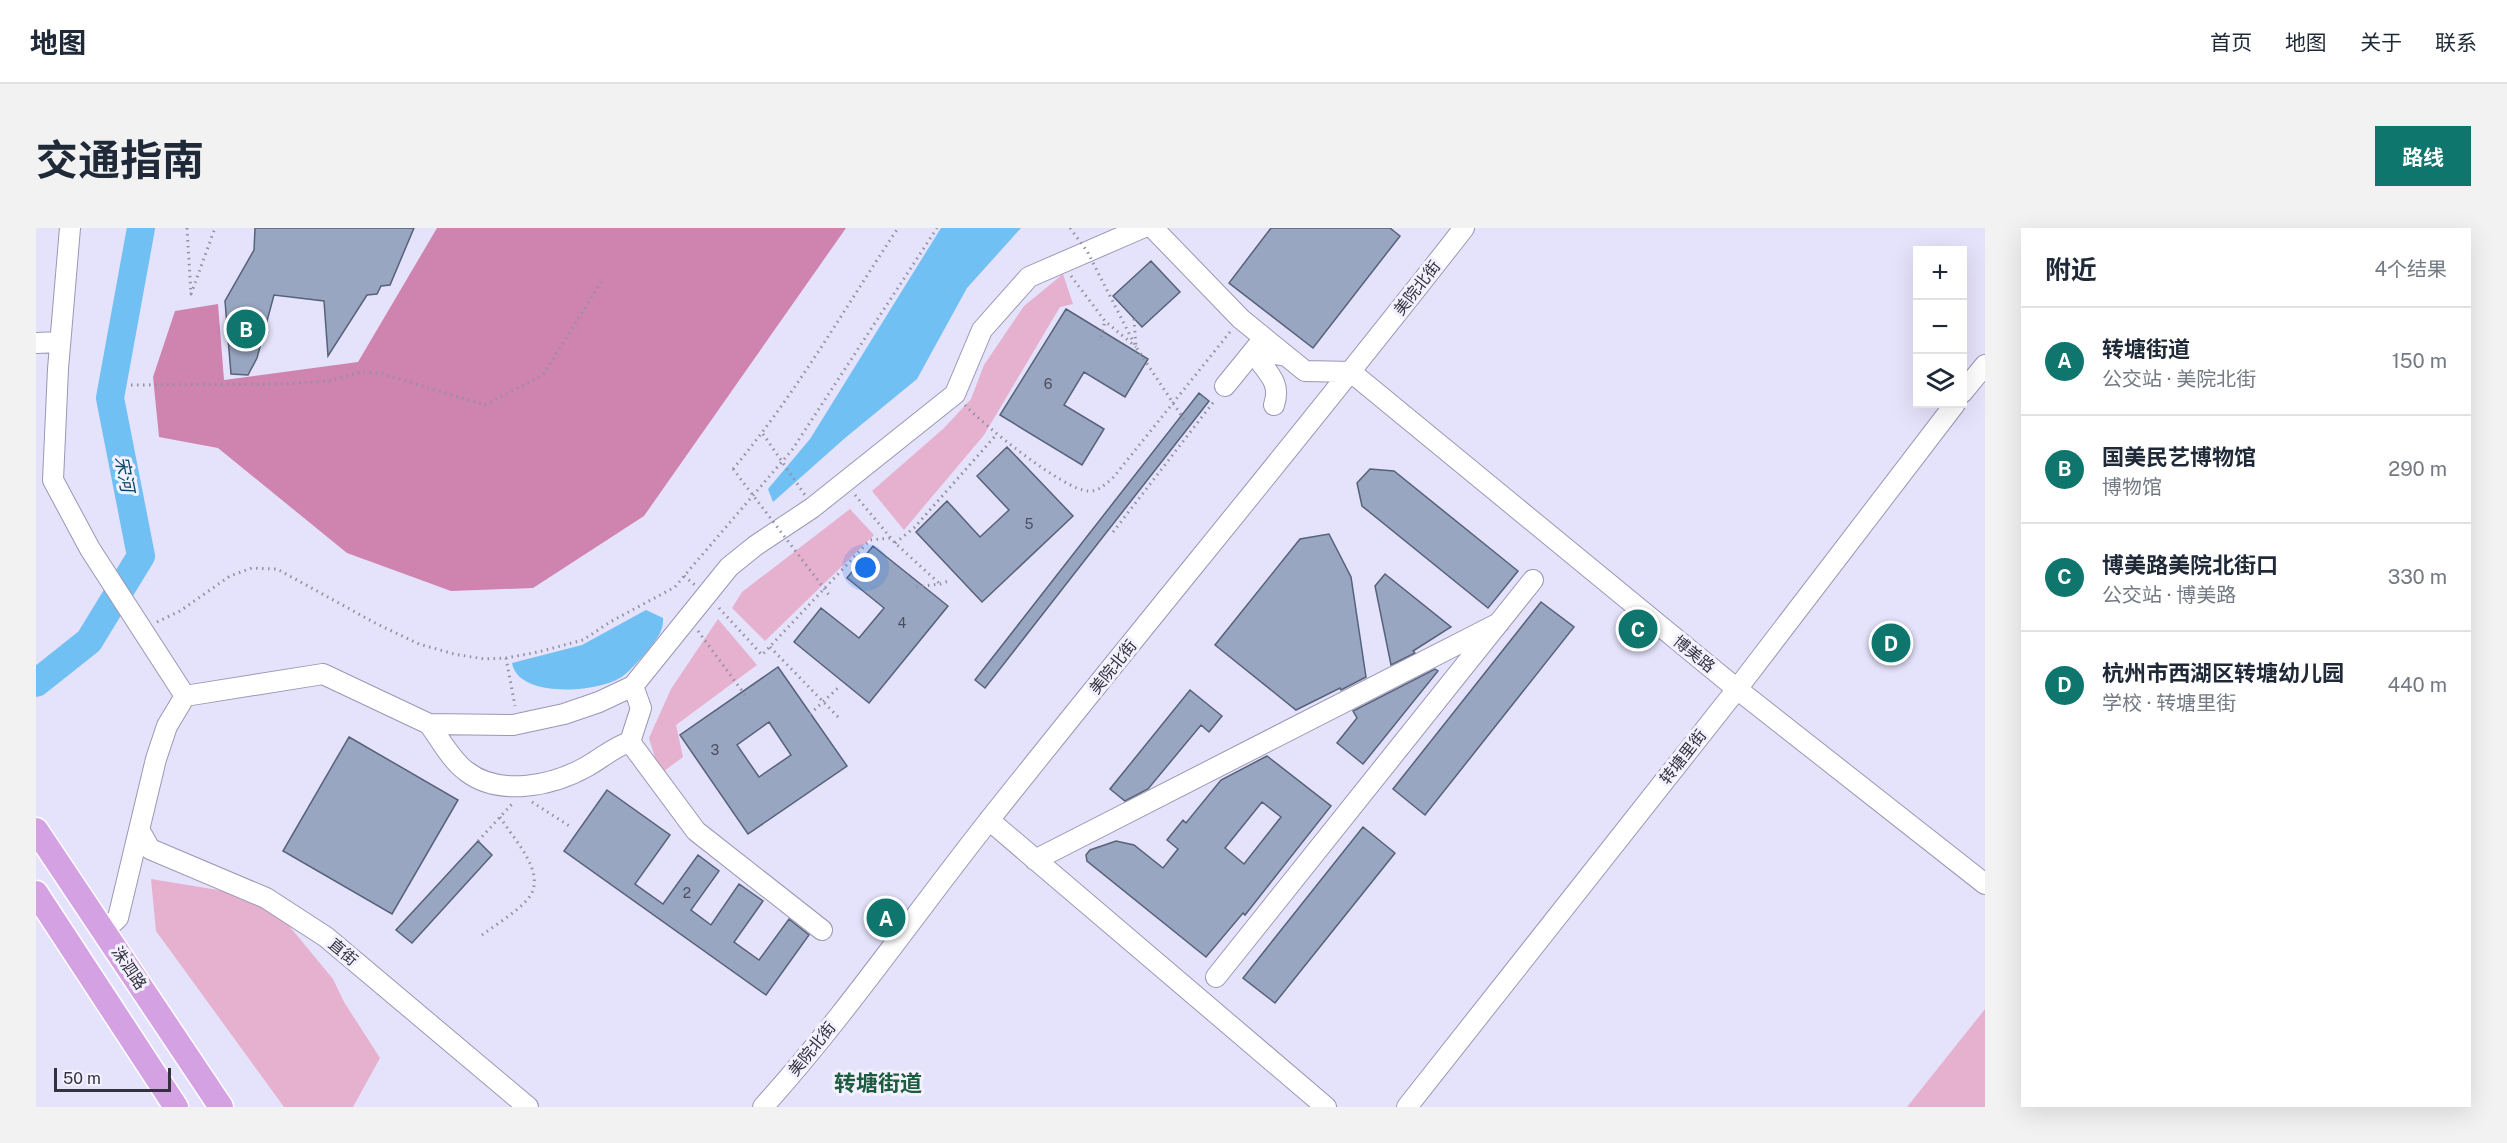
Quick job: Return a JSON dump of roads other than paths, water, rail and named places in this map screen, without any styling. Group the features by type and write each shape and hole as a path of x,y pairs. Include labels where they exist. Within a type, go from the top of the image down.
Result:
{"main road":[{"name":"洙泗路","path":"36,830 221,1107"},
{"path":"36,893 176,1107"}],"street":[{"path":"70,228 60,342 53,480 90,549 185,696"},
{"path":"104,931 118,918 156,759 167,726 185,696 323,674 429,724 518,724 564,714 633,686 737,560 812,508 955,394 982,330 1029,277 1142,228"},
{"path":"1153,228 1241,319 1305,371 1352,372"},
{"name":"美院北街","path":"763,1107 807,1058 989,820 1352,372 1464,228"},
{"path":"1225,386 1264,338"},
{"path":"36,343 60,342"},
{"path":"1274,405 1278,392 1274,379 1261,363 1269,353 1286,356"},
{"path":"1967,387 1985,365"},
{"name":"博美路","path":"1352,372 1737,689 1985,884"},
{"name":"转塘里街","path":"1407,1107 1737,689 1952,408"},
{"path":"1216,977 1533,580"},
{"path":"1035,860 1499,623"},
{"path":"630,742 641,708 633,686"},
{"path":"429,724 466,771 487,783 524,791 554,782 585,767 619,745 630,742"},
{"path":"630,742 696,831 822,930"},
{"path":"989,820 1326,1107"},
{"name":"直街","path":"140,831 150,849 266,898 326,937 528,1107"}],"water":[{"path":"941,228 1021,228 967,288 917,379 845,438 773,502 768,489 810,439"},
{"path":"646,610 663,618 661,631 654,643 633,667 612,682 579,689 544,687 529,683 518,675 512,663 582,645"}],"waterway":[{"name":"宋河","path":"36,683 89,641 141,556 110,398 141,228"}],"place":[{"name":"国美民艺博物馆","path":"246,329"},
{"name":"博美路美院北街口","path":"1638,629"},
{"name":"杭州市西湖区转塘幼儿园","path":"1891,643"},
{"name":"转塘街道","path":"886,918"}],"district":[{"name":"转塘街道","path":"878,1083"}]}
